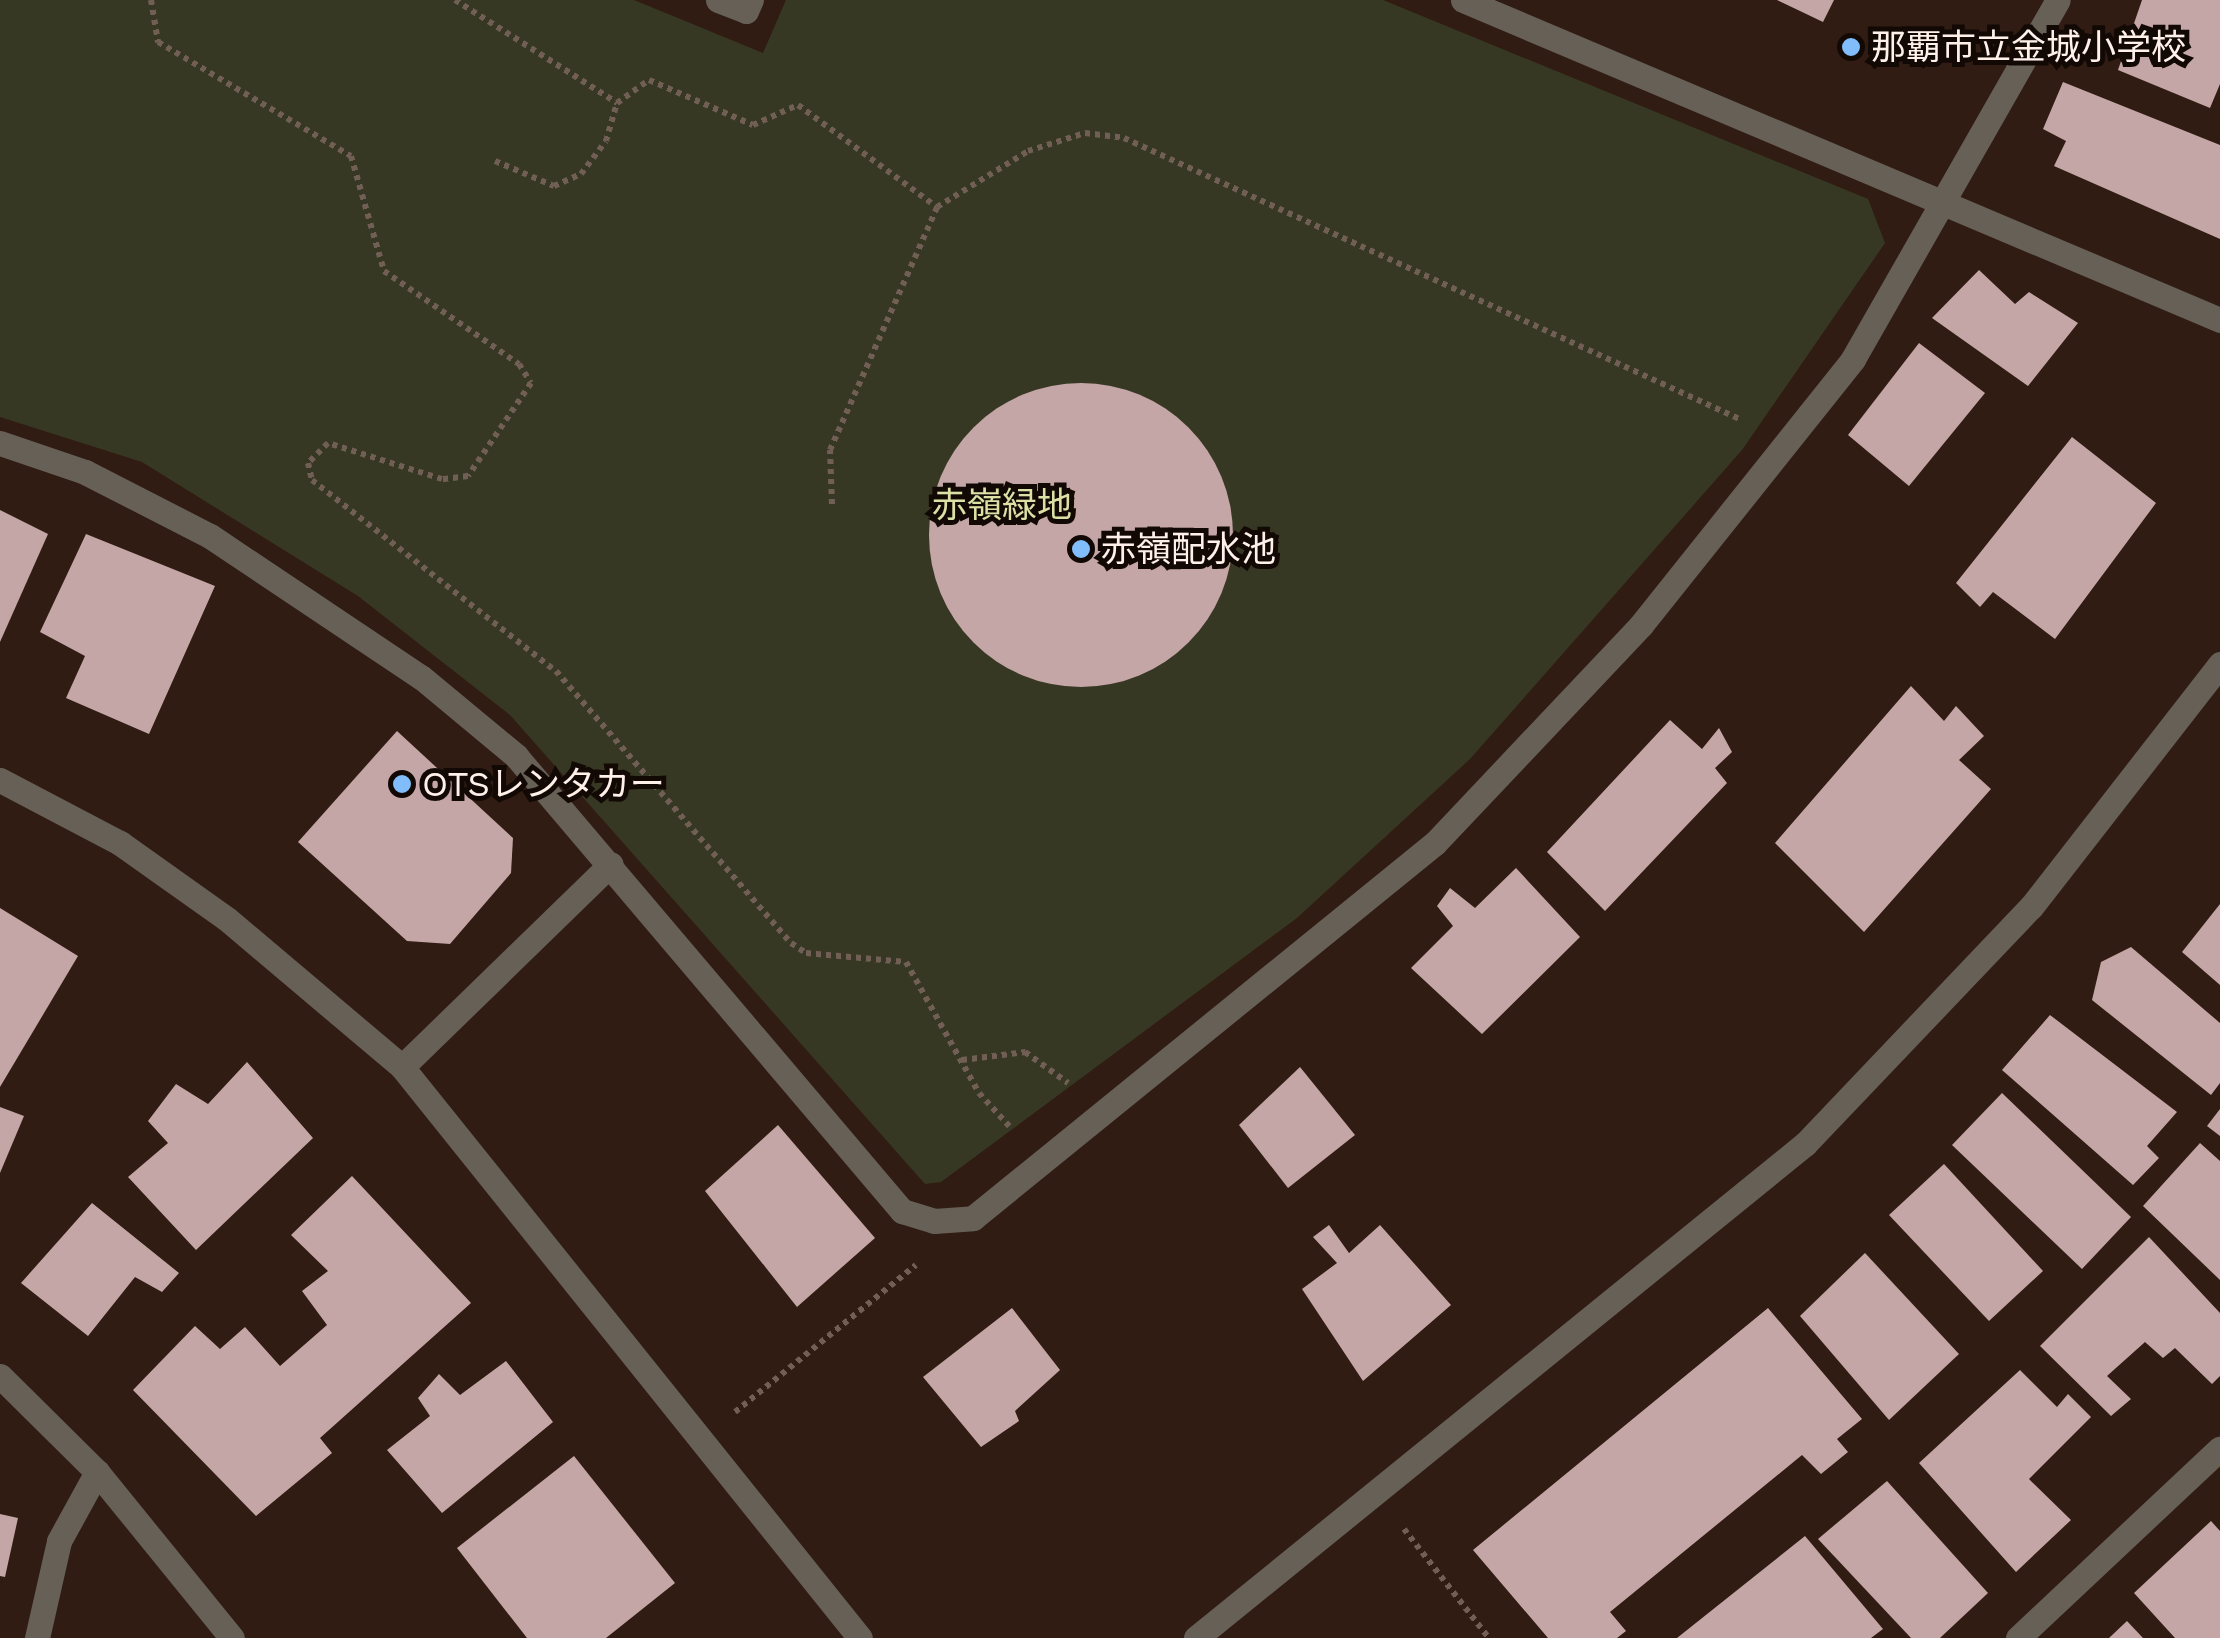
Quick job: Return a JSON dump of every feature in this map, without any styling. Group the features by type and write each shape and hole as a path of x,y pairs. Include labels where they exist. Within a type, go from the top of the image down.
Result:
{"street":[{"path":"718,0 746,12 751,0"},
{"path":"1463,0 1945,208 2220,320"},
{"path":"0,443 85,472 312,595 516,756 902,1212 974,1218 1436,843 1628,638 1794,444 1945,208 2058,0"},
{"path":"1196,1638 1659,1270 1924,1028 2135,784 2220,664"},
{"path":"0,780 120,843 228,919 402,1067 860,1638"},
{"path":"402,1067 610,864"},
{"path":"0,1376 97,1472 232,1638"},
{"path":"2018,1638 2220,1448"},
{"path":"37,1638 59,1541 97,1472"}],"path":[{"path":"152,0 158,42 351,156 384,271 519,364 531,383 468,476 442,479 328,443 308,463 312,480 556,670 791,943 806,953 906,962 995,1117 1040,1166"},
{"path":"455,0 617,102"},
{"path":"496,162 554,186 581,174 606,141 617,102 649,80 753,125 798,105 937,207"},
{"path":"832,504 830,450 937,207 1028,150 1085,133 1124,138 1794,444"},
{"path":"962,1060 998,1052 1045,1059 1099,1120"},
{"path":"703,1438 974,1218"},
{"path":"1375,1494 1489,1638"}],"green space":[{"name":"赤嶺緑地","path":"0,0 634,0 763,53 786,0 1383,0 1868,199 1885,243 1742,450 1470,759 1297,918 941,1182 925,1184 510,715 358,596 142,462 0,417"}],"building":[{"path":"1777,0 1834,0 1823,22"},
{"path":"2142,0 2220,0 2220,84 2210,108 2118,70"},
{"path":"2063,82 2220,145 2220,239 2054,166 2066,141 2043,129"},
{"path":"1979,270 2015,304 2029,292 2078,323 2028,386 1932,318"},
{"path":"1919,343 1985,393 1909,486 1848,435"},
{"name":"赤嶺配水池","path":"1081,383 1111,386 1139,395 1188,428 1221,477 1230,505 1230,565 1221,593 1188,642 1139,675 1111,684 1081,687 1051,684 1023,675 974,642 941,593 932,565 929,535 932,505 941,477 974,428 1023,395 1051,386"},
{"path":"2072,437 2156,503 2055,639 1993,592 1980,607 1956,583"},
{"path":"0,510 48,534 0,642"},
{"path":"86,534 215,586 149,734 66,698 85,656 40,632"},
{"path":"1911,686 1944,721 1956,706 1984,736 1959,760 1991,789 1864,932 1775,843"},
{"path":"1670,720 1702,749 1719,728 1732,752 1715,768 1727,783 1605,911 1547,852"},
{"name":"OTSレンタカー","path":"397,731 513,838 511,873 450,944 407,941 298,842"},
{"path":"1516,868 1580,937 1482,1034 1411,968 1453,926 1437,906 1450,888 1475,908"},
{"path":"2220,904 2220,985 2182,952"},
{"path":"0,908 78,956 0,1087"},
{"path":"2131,947 2220,1023 2220,1083 2211,1095 2092,1000 2101,962"},
{"path":"2050,1015 2177,1112 2147,1146 2159,1158 2133,1185 2002,1070"},
{"path":"247,1062 313,1138 196,1250 128,1177 168,1143 148,1121 176,1084 208,1104"},
{"path":"1300,1067 1355,1135 1288,1188 1239,1125"},
{"path":"2002,1093 2131,1217 2082,1269 1952,1145"},
{"path":"0,1107 24,1116 0,1173"},
{"path":"2220,1109 2220,1136 2207,1126"},
{"path":"778,1125 875,1238 797,1307 705,1191"},
{"path":"2200,1143 2220,1161 2220,1280 2143,1206"},
{"path":"1944,1164 2043,1271 1989,1321 1889,1215"},
{"path":"352,1176 471,1303 320,1438 332,1453 256,1516 133,1390 195,1326 220,1349 245,1327 280,1366 327,1325 302,1291 328,1271 291,1235"},
{"path":"92,1203 179,1273 162,1292 135,1277 88,1336 21,1283"},
{"path":"1329,1225 1349,1253 1380,1225 1451,1305 1363,1381 1302,1289 1337,1263 1313,1237"},
{"path":"2149,1237 2220,1313 2220,1376 2212,1384 2175,1348 2163,1358 2145,1342 2107,1376 2131,1399 2111,1416 2040,1346"},
{"path":"1865,1253 1959,1354 1889,1420 1800,1316"},
{"path":"1012,1308 1060,1370 1015,1411 1019,1421 981,1447 923,1377"},
{"path":"1768,1308 1862,1419 1837,1439 1848,1452 1821,1474 1802,1455 1610,1612 1626,1631 1617,1638 1548,1638 1473,1550"},
{"path":"506,1361 553,1422 442,1513 387,1450 430,1416 418,1398 439,1374 460,1395"},
{"path":"2020,1370 2057,1407 2068,1394 2091,1417 2029,1479 2071,1520 2016,1572 1919,1463"},
{"path":"574,1456 675,1583 606,1638 527,1638 457,1548"},
{"path":"1887,1481 1988,1593 1940,1638 1911,1638 1818,1539"},
{"path":"0,1514 18,1518 5,1577 0,1576"},
{"path":"2211,1521 2220,1531 2220,1638 2175,1638 2134,1593"},
{"path":"1805,1536 1883,1629 1871,1638 1677,1638"},
{"path":"2127,1621 2143,1638 2109,1638"}],"place":[{"name":"那覇市立金城小学校","path":"1851,47"},
{"name":"赤嶺配水池","path":"1081,549"},
{"name":"OTSレンタカー","path":"402,784"}]}
